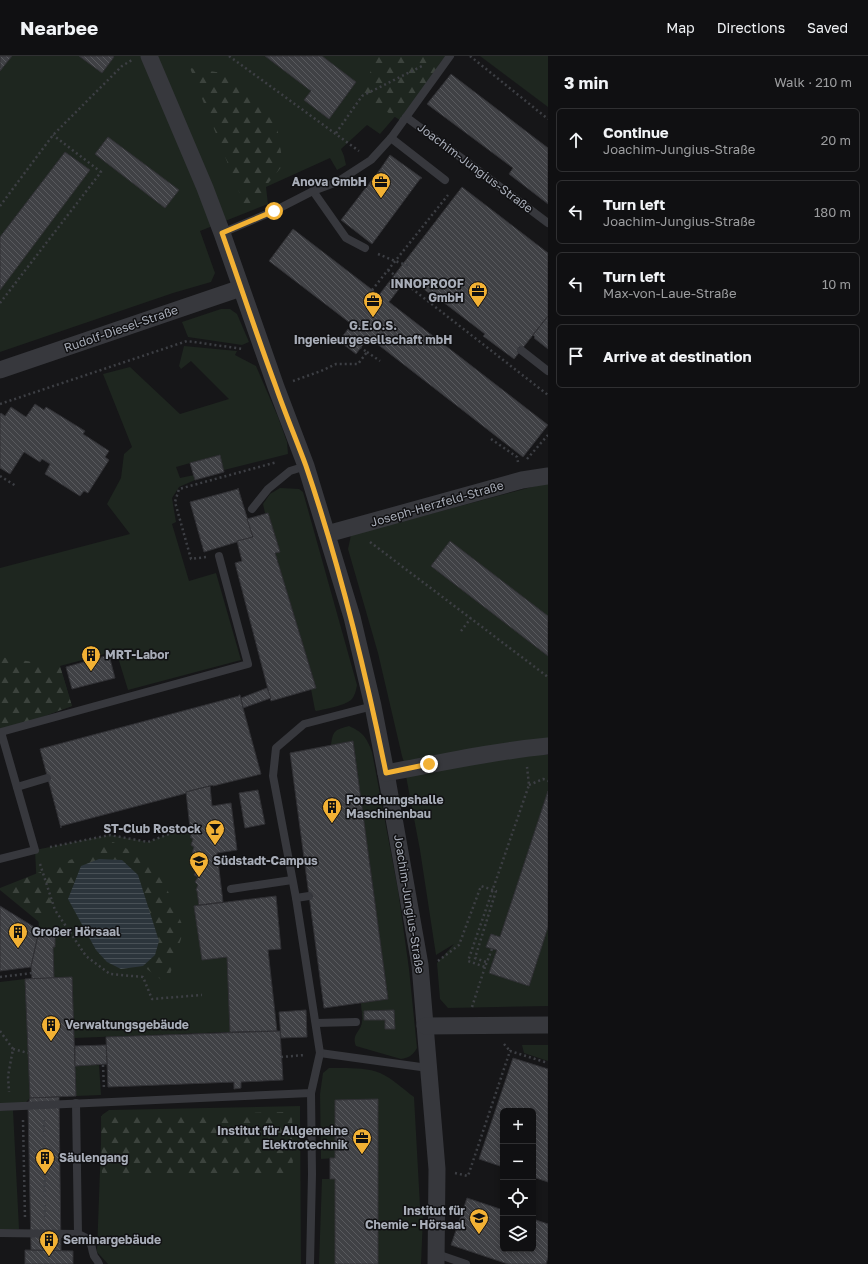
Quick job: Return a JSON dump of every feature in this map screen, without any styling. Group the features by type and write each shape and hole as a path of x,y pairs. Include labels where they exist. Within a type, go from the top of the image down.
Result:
{"street":[{"name":"Joachim-Jungius-Straße","path":"141,58 204,188 222,233 262,346 298,468 327,534 352,617 373,706 420,965 436,1169 437,1259"},
{"name":"Rudolf-Diesel-Straße","path":"0,370 241,288"},
{"name":"Joseph-Herzfeld-Straße","path":"327,534 520,474 548,476"},
{"path":"386,773 429,764 525,748 548,746"},
{"path":"425,1026 548,1025"}],"lane":[{"path":"406,117 450,56"},
{"name":"Joachim-Jungius-Straße","path":"222,233 274,211 313,191 337,182 371,160 391,138 406,117 548,223"},
{"path":"391,138 445,180"},
{"path":"313,191 346,238 365,248"},
{"path":"521,350 548,370"},
{"path":"252,509 268,489 298,468"},
{"path":"0,859 35,850 1,732 248,664 219,556"},
{"path":"310,1264 312,1174 311,1094 320,1053 296,898 273,776 276,748 304,724 373,706"},
{"path":"17,787 48,778"},
{"path":"232,889 292,880"},
{"path":"296,898 309,896"},
{"path":"316,1023 356,1022"},
{"path":"320,1053 428,1068"},
{"path":"0,1107 43,1104 311,1094"},
{"path":"76,1103 78,1234"},
{"path":"0,1233 78,1234 86,1237 91,1242 94,1255 99,1264"},
{"path":"437,1259 466,1264"}],"path":[{"path":"229,56 371,160"},
{"path":"470,56 548,119"},
{"path":"0,206 53,135 122,66 141,58"},
{"path":"336,134 362,96 425,64"},
{"path":"0,303 101,172 53,135"},
{"path":"372,290 452,189"},
{"path":"365,248 412,267"},
{"path":"388,270 548,395"},
{"path":"0,404 187,341 250,350 262,346"},
{"path":"361,348 380,361"},
{"path":"298,379 336,364 358,364 367,352"},
{"path":"520,474 548,435"},
{"path":"491,439 517,457 520,474"},
{"path":"219,556 191,559 175,502 180,489 284,460 298,468"},
{"path":"0,476 16,486"},
{"path":"375,545 548,677"},
{"path":"461,631 471,618"},
{"path":"484,967 468,961 529,785 525,748"},
{"path":"529,785 544,779 548,781"},
{"path":"190,826 148,842 110,835 35,850 54,910 86,956 110,974 143,977 152,999 202,995"},
{"path":"420,965 434,963 459,945 481,886 496,891 475,958 486,962"},
{"path":"476,994 484,967 492,949"},
{"path":"0,977 32,973"},
{"path":"0,1031 13,1049 28,1053"},
{"path":"9,1107 8,1076 13,1049"},
{"path":"468,1176 510,1051 548,1063"},
{"path":"281,1057 320,1053"},
{"path":"103,1064 104,1102"},
{"path":"43,1104 45,1233"},
{"path":"22,1106 26,1234"},
{"path":"436,1169 468,1176 473,1179"}],"green space":[{"path":"0,56 446,56 380,134 367,125 341,149 346,165 337,170 330,158 266,187 268,204 200,231 215,273 211,282 173,293 0,352"},
{"path":"376,56 439,56 438,73 403,122 362,96"},
{"path":"480,56 548,56 548,107"},
{"path":"190,68 229,74 275,113 283,165 265,187 266,201 244,212 243,202"},
{"path":"221,309 230,309 237,314 249,342 242,345 188,337 182,322"},
{"path":"184,346 237,351 235,355 256,366 287,442 288,454 224,470 219,455 176,467 180,478 194,475 195,480 179,487 172,498 176,522 172,524 189,581 216,573 241,660 128,690 116,651 60,666 72,706 0,732 0,568 130,534 107,504 121,478 124,454 132,447 103,374 130,367 180,414 229,399 191,361 181,369 179,366"},
{"path":"548,483 548,743 404,762 378,653 348,549 351,535"},
{"path":"280,488 299,489 303,492 357,685 353,697 348,702 316,711 311,689 316,687 275,553 280,552 268,513 265,513 263,504 270,494"},
{"path":"0,657 60,666 72,706 0,732"},
{"path":"349,726 364,736 372,752 398,890 409,969 417,1048 410,1056 401,1059 356,1046 355,1042 355,1036 362,1022 361,1003 388,999 353,741 331,745 334,733"},
{"path":"513,755 548,755 548,1006 448,1008 440,999 437,963 454,944 436,955 420,850 406,776"},
{"path":"190,826 190,837 193,839 191,845 194,847 192,853 195,854 193,860 196,862 193,867 197,869 194,875 198,877 195,882 198,885 196,890 199,905 195,906 202,960 227,957 230,1032 74,1038 72,978 54,978 53,947 55,947 55,934 39,931 35,850 110,835 148,842"},
{"path":"113,842 156,863 184,929 167,984 143,966 155,955 81,866 68,899 39,922 0,890 0,888"},
{"path":"25,979 30,1098 25,1103 0,1104 0,982"},
{"path":"522,1045 548,1045 548,1061 524,1053"},
{"path":"99,1064 101,1095 76,1096 75,1066"},
{"path":"329,1068 355,1068 380,1073 414,1097 420,1206 423,1216 421,1264 378,1264 378,1099 335,1100 335,1158 321,1159 320,1094 323,1073"},
{"path":"300,1106 301,1264 108,1264 97,1252 102,1115 109,1110"},
{"path":"13,1110 19,1229 0,1229 0,1111"},
{"path":"292,1112 293,1175 102,1177 101,1116"},
{"path":"322,1179 335,1179 335,1264 319,1264"}],"shaded area":[{"path":"99,859 122,860 138,875 159,941 155,955 143,966 121,969 107,962 96,950 68,899 81,866"}],"building":[{"path":"0,56 12,56 0,71"},
{"path":"79,56 113,56 114,57 102,73"},
{"path":"265,56 322,56 356,82 329,119 304,100 311,91"},
{"path":"451,74 548,148 548,204 509,174 513,168 427,104"},
{"path":"108,137 179,190 165,208 95,154"},
{"path":"65,152 90,170 0,290 0,237"},
{"name":"Anova GmbH","path":"390,155 422,178 372,244 341,220"},
{"path":"462,187 548,253 548,316 514,359 483,336 485,334 408,277 389,302 548,425 523,457 367,336 363,341 365,342 356,354 339,341 348,329 350,331 354,326 269,261 293,229 379,295"},
{"path":"548,316 548,349 534,338 535,337 533,335"},
{"path":"35,404 44,410 46,407 85,431 83,434 109,451 105,457 109,460 88,493 84,491 80,496 45,474 50,464 42,459 40,462 24,452 10,474 0,468 0,414 1,413 5,416 11,407 26,417"},
{"path":"220,455 224,472 195,480 190,463"},
{"path":"238,488 253,537 204,552 190,502"},
{"path":"268,513 280,552 275,553 316,688 271,701 235,563 242,561 237,541 253,537 247,519"},
{"path":"450,541 548,616 548,656 431,566"},
{"name":"MRT-Labor","path":"109,655 115,678 72,689 66,667"},
{"path":"267,688 271,698 243,708 241,698"},
{"path":"239,695 261,774 186,792 187,793 61,826 61,828 40,749"},
{"name":"Forschungshalle Maschinenbau","path":"353,741 388,999 324,1008 290,753"},
{"name":"ST-Club Rostock","path":"210,786 212,806 231,803 237,850 217,853 223,902 199,905 196,890 198,885 195,882 198,877 194,875 197,869 193,867 196,862 193,860 195,854 192,853 194,847 191,845 193,839 190,837 186,792"},
{"path":"258,790 265,824 245,828 239,793"},
{"path":"548,791 548,927 529,986 489,973 497,950 486,947 491,934 500,937"},
{"path":"276,896 281,949 268,950 277,1031 230,1032 227,957 202,960 194,906"},
{"name":"Großer Hörsaal","path":"0,906 39,930 31,967 0,971"},
{"path":"39,931 55,934 55,947 53,947 54,978 32,979 31,967"},
{"name":"Verwaltungsgebäude","path":"72,977 76,1096 30,1098 25,979"},
{"path":"306,1010 307,1037 281,1038 279,1012"},
{"path":"394,1010 395,1029 385,1029 385,1020 364,1020 364,1011"},
{"path":"280,1031 283,1080 241,1082 241,1088 234,1089 234,1082 108,1087 106,1037"},
{"path":"106,1045 107,1064 75,1066 75,1046"},
{"path":"513,1058 548,1069 548,1182 536,1178 536,1108 500,1108 500,1166 479,1159"},
{"name":"Säulengang","path":"59,1097 61,1251 31,1250 28,1105 30,1098"},
{"path":"378,1099 378,1264 335,1264 335,1179 330,1179 330,1158 335,1158 335,1100"},
{"name":"Institut für Chemie - Hörsaal","path":"467,1198 500,1209 500,1252 536,1252 536,1220 548,1224 548,1257 546,1264 508,1264 451,1245"},
{"name":"Seminargebäude","path":"25,1250 73,1251 73,1264 25,1264"}],"place":[{"name":"Anova GmbH","path":"381,199"},
{"name":"INNOPROOF GmbH","path":"478,308"},
{"name":"G.E.O.S. Ingenieurgesellschaft mbH","path":"373,318"},
{"name":"MRT-Labor","path":"91,672"},
{"name":"Forschungshalle Maschinenbau","path":"332,824"},
{"name":"ST-Club Rostock","path":"215,846"},
{"name":"Südstadt-Campus","path":"199,878"},
{"name":"Großer Hörsaal","path":"18,949"},
{"name":"Verwaltungsgebäude","path":"51,1042"},
{"name":"Institut für Allgemeine Elektrotechnik","path":"362,1155"},
{"name":"Säulengang","path":"45,1175"},
{"name":"Institut für Chemie - Hörsaal","path":"479,1235"},
{"name":"Seminargebäude","path":"49,1257"}],"route":[{"path":"274,211 222,233 276,387 306,466 327,534 352,617 373,706 386,773 429,764"}]}
